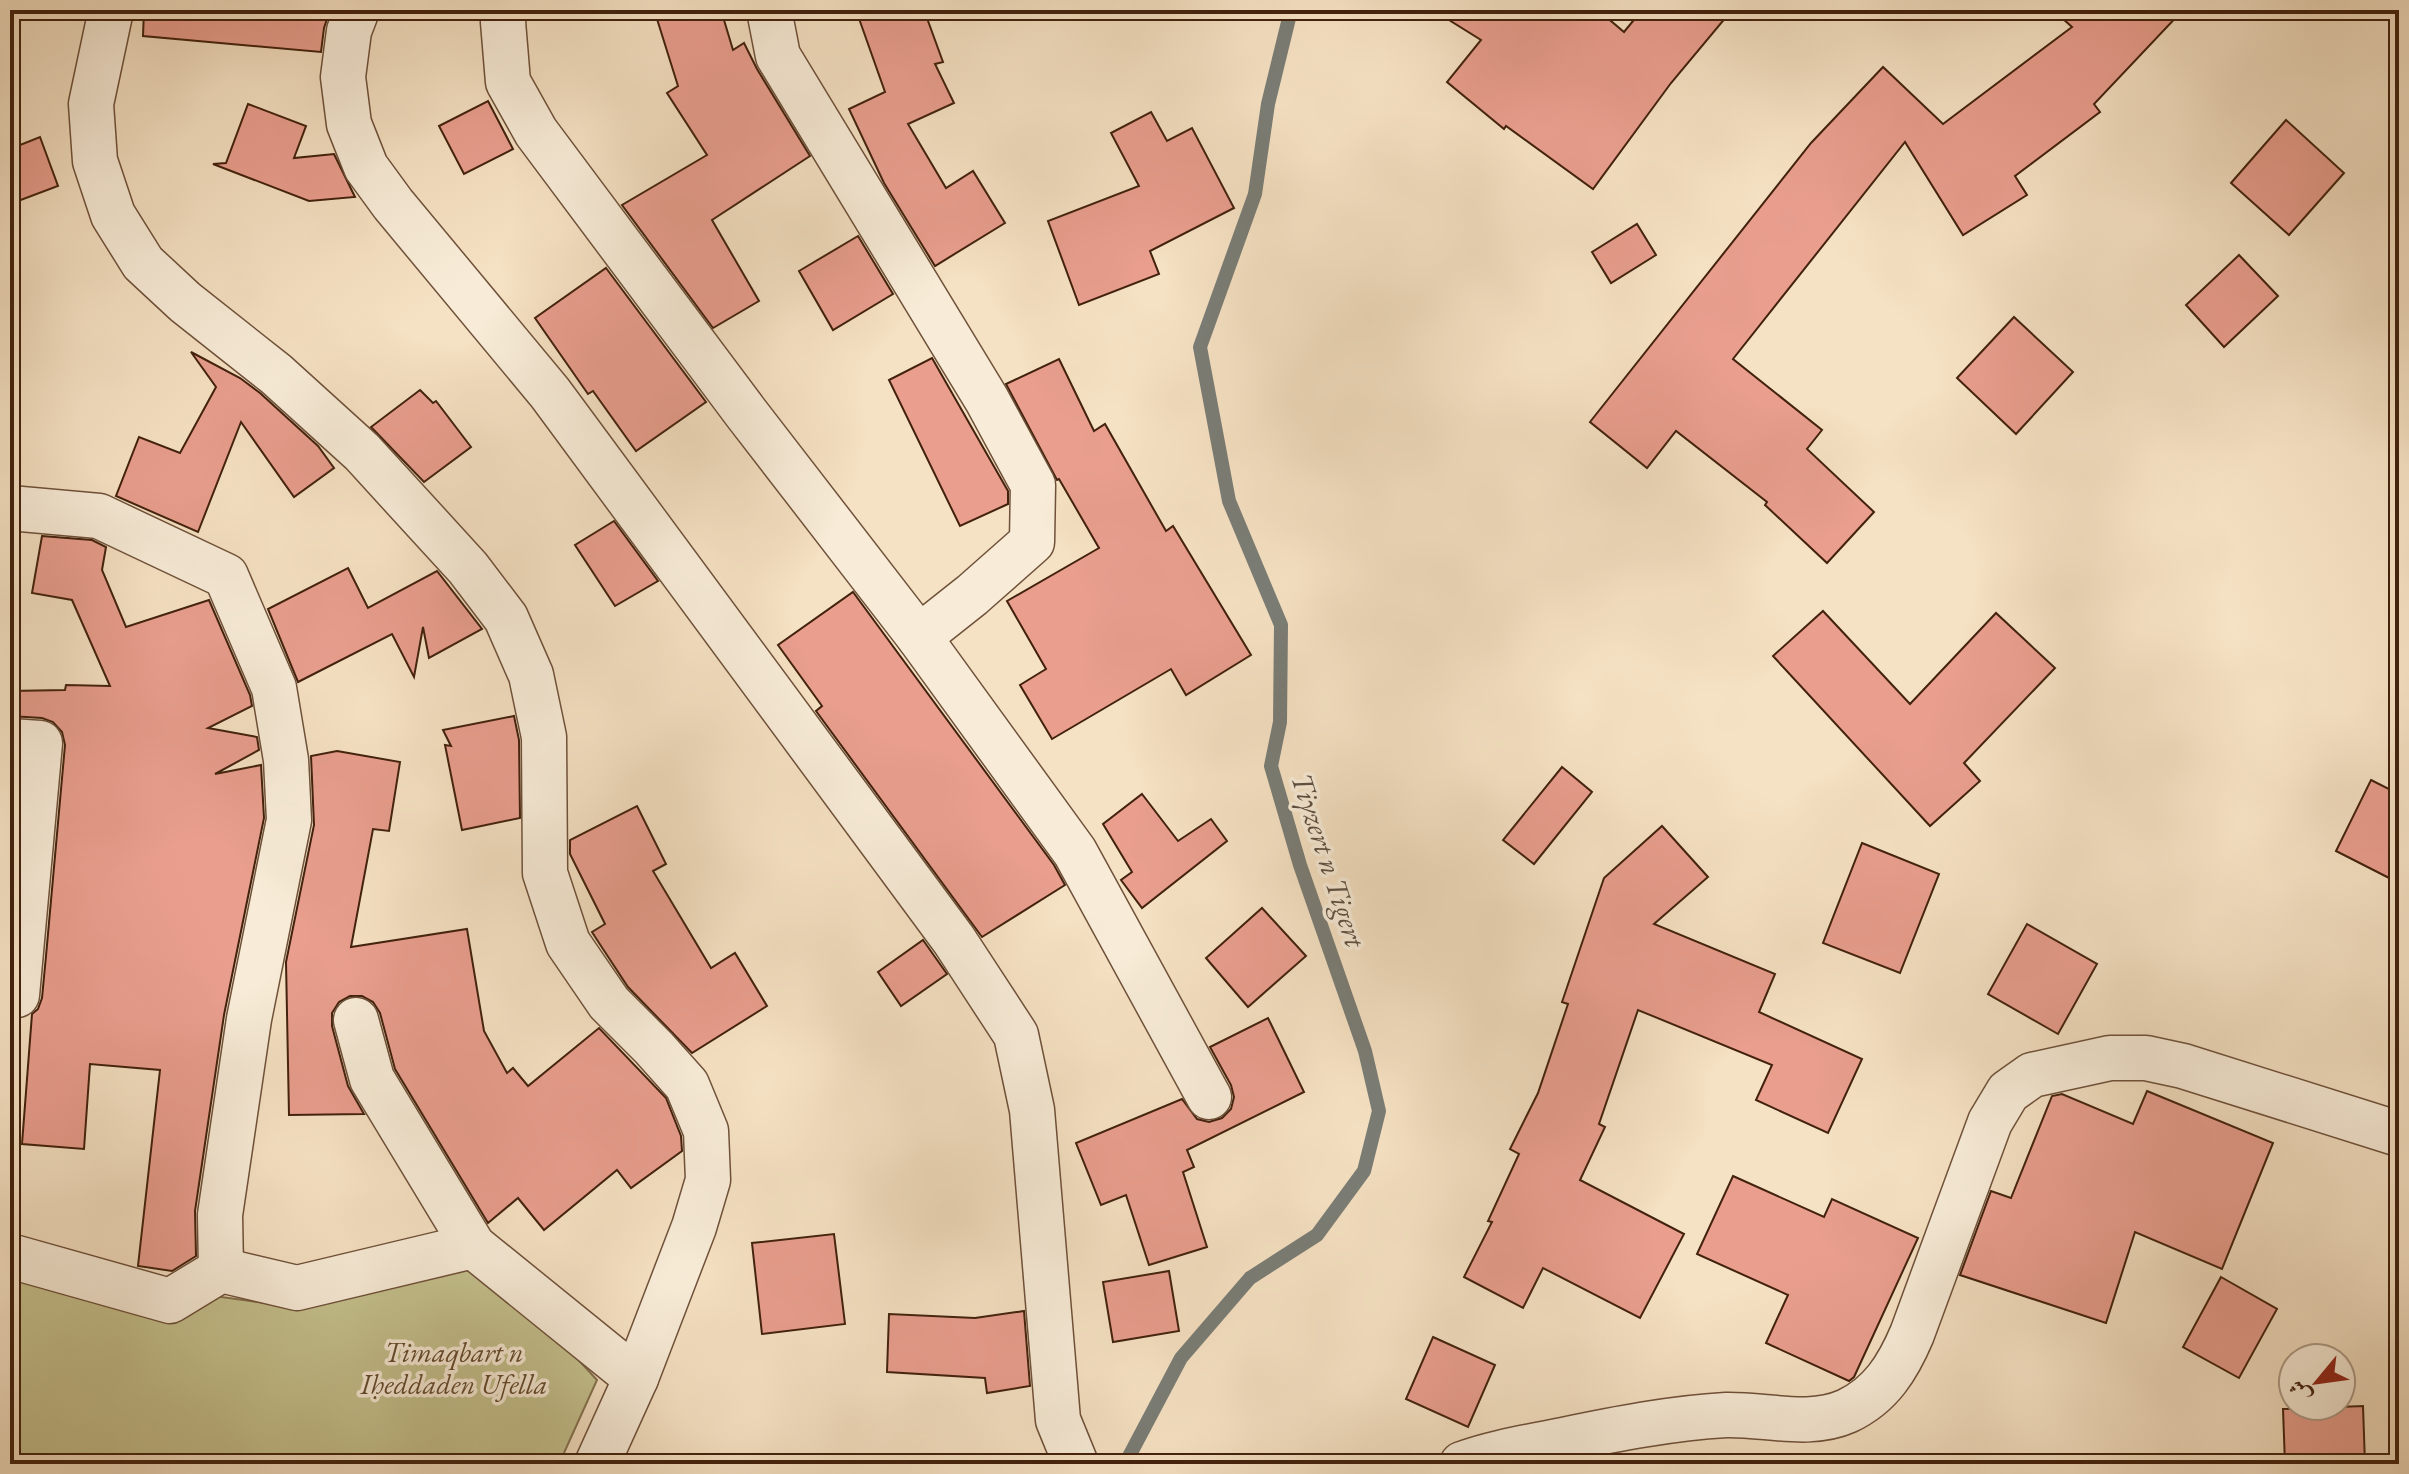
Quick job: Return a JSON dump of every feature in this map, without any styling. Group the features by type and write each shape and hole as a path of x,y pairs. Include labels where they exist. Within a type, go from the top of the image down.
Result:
{"street":[{"path":"111,10 91,104 95,161 113,215 143,263 185,302 276,374 362,452 468,568 506,618 531,675 544,737 545,873 568,943 609,1003 687,1085 706,1131 708,1180 694,1227 636,1378 597,1464"},
{"path":"357,10 349,31 343,77 349,124 366,167 393,204 550,393 954,940 1016,1035 1032,1110 1058,1420 1076,1464"},
{"path":"505,10 503,22 508,82 536,132 746,413 919,637 1075,852 1209,1097"},
{"path":"769,10 778,56 987,400 1033,485 1032,542 919,637"},
{"path":"10,508 99,516 226,576 274,688 286,760 289,820 249,1019 220,1215 221,1270"},
{"path":"10,741 40,743 17,995"},
{"path":"356,1020 372,1079 473,1246 636,1378"},
{"path":"1462,1464 1485,1455 1726,1415 1811,1420 1846,1411 1875,1394 1898,1366 1907,1345 1990,1122 2008,1092 2032,1075 2110,1058 2146,1058 2183,1066 2399,1134"},
{"path":"10,1256 170,1301 221,1270 297,1288 473,1246"}],"green space":[{"name":"Timaqbart n Iḥeddaden Ufella","path":"486,1260 597,1380 559,1464 10,1464 10,1268 302,1308"}],"building":[{"path":"144,10 330,10 321,52 143,36"},
{"path":"688,10 721,10 733,50 744,43 810,156 712,220 759,301 713,328 622,205 707,155 667,93 678,86 657,19"},
{"path":"856,10 924,10 943,62 935,64 954,103 908,124 946,188 973,171 1005,223 935,266 884,183 849,109 885,92"},
{"path":"1433,10 1598,10 1624,32 1642,10 1732,10 1671,83 1593,189 1506,126 1504,129 1447,82 1481,40"},
{"path":"2053,10 2183,10 2094,104 2100,112 2015,176 2027,195 1963,235 1905,142 1733,359 1822,430 1807,449 1874,512 1827,563 1765,505 1767,502 1676,431 1647,468 1590,422 1811,143 1883,67 1943,124 2072,27"},
{"path":"488,101 513,149 464,174 439,126"},
{"path":"248,104 306,126 294,158 334,154 355,197 309,201 213,164 226,163"},
{"path":"1151,112 1167,141 1192,128 1234,208 1150,251 1159,274 1079,305 1048,221 1139,186 1111,133"},
{"path":"2286,120 2344,173 2289,235 2231,183"},
{"path":"40,137 58,186 10,204 10,149"},
{"path":"1637,224 1656,255 1611,283 1592,252"},
{"path":"858,236 893,294 833,330 799,271"},
{"path":"2239,255 2278,296 2224,347 2186,305"},
{"path":"606,268 706,402 636,451 593,391 588,394 535,318"},
{"path":"2014,317 2073,372 2016,434 1957,378"},
{"path":"191,352 240,378 260,393 318,446 334,468 294,497 241,422 198,532 116,496 139,437 180,453 216,387"},
{"path":"932,358 1008,491 1008,504 960,526 889,380"},
{"path":"1059,359 1094,431 1105,424 1166,531 1173,526 1251,655 1186,695 1171,669 1052,739 1020,685 1046,669 1007,601 1099,548 1057,480 1006,384"},
{"path":"420,390 433,403 436,401 471,447 424,482 371,427"},
{"path":"614,521 658,581 615,606 575,545"},
{"path":"42,536 92,540 106,547 102,570 126,627 209,600 252,706 208,728 257,737 259,750 215,774 261,765 264,818 224,1015 195,1211 196,1256 172,1271 138,1266 160,1070 90,1064 84,1149 22,1144 32,1014 38,1009 42,998 65,745 62,732 53,722 42,718 10,716 10,691 65,690 66,685 110,686 72,600 32,593"},
{"path":"348,568 368,608 437,571 482,629 429,658 423,627 414,677 392,634 298,682 268,609"},
{"path":"853,592 1054,865 1065,885 982,937 816,711 822,706 778,645"},
{"path":"1823,611 1910,704 1996,613 2055,668 1964,763 1980,781 1930,826 1773,656"},
{"path":"514,716 519,740 520,818 462,830 445,745 451,746 443,730"},
{"path":"337,751 400,762 389,831 373,829 351,947 467,929 484,1031 507,1073 513,1068 528,1086 599,1028 666,1098 681,1136 682,1151 631,1188 617,1170 544,1230 518,1198 488,1223 395,1069 380,1013 373,1002 362,996 350,996 339,1002 332,1013 332,1026 348,1086 364,1114 289,1115 286,962 314,825 311,756"},
{"path":"1562,767 1592,792 1534,864 1503,840"},
{"path":"2371,780 2399,794 2399,883 2336,851"},
{"path":"1142,794 1178,841 1211,819 1227,841 1142,908 1121,880 1132,872 1103,824"},
{"path":"637,806 666,864 653,871 711,968 735,953 767,1006 692,1053 628,987 592,932 605,924 570,854 570,840"},
{"path":"1662,826 1708,877 1654,924 1775,974 1759,1012 1862,1059 1828,1133 1756,1100 1772,1065 1638,1010 1599,1124 1605,1127 1580,1180 1684,1234 1640,1318 1543,1268 1523,1308 1464,1277 1492,1222 1488,1221 1519,1154 1510,1149 1538,1093 1568,1004 1562,1002 1604,878"},
{"path":"1862,843 1939,874 1900,973 1823,943"},
{"path":"1262,908 1306,956 1248,1007 1206,958"},
{"path":"2027,924 2097,964 2058,1034 1988,994"},
{"path":"923,940 947,974 901,1006 878,972"},
{"path":"1268,1018 1304,1092 1187,1150 1194,1167 1183,1172 1207,1247 1149,1265 1126,1195 1101,1205 1076,1143 1182,1099 1197,1119 1209,1122 1222,1118 1231,1109 1234,1097 1231,1085 1210,1047"},
{"path":"2147,1091 2273,1143 2222,1269 2135,1232 2106,1323 1960,1275 1991,1191 2011,1198 2052,1096 2062,1094 2133,1124"},
{"path":"1733,1176 1824,1217 1832,1199 1918,1238 1854,1377 1849,1381 1766,1343 1788,1295 1697,1254"},
{"path":"834,1234 845,1324 762,1334 752,1243"},
{"path":"1169,1271 1179,1331 1113,1342 1103,1282"},
{"path":"2221,1277 2277,1309 2239,1378 2183,1347"},
{"path":"1024,1311 1030,1386 987,1393 985,1378 887,1372 889,1314 975,1318"},
{"path":"1433,1337 1495,1365 1468,1427 1406,1399"},
{"path":"2357,1406 2363,1406 2365,1464 2285,1464 2283,1422 2357,1422"}],"waterway":[{"name":"Tiɣzert n Tigert","path":"1125,1464 1181,1358 1250,1278 1317,1235 1364,1171 1379,1111 1365,1051 1300,865 1271,766 1280,722 1281,625 1229,501 1200,347 1255,194 1268,104 1291,10"}]}
